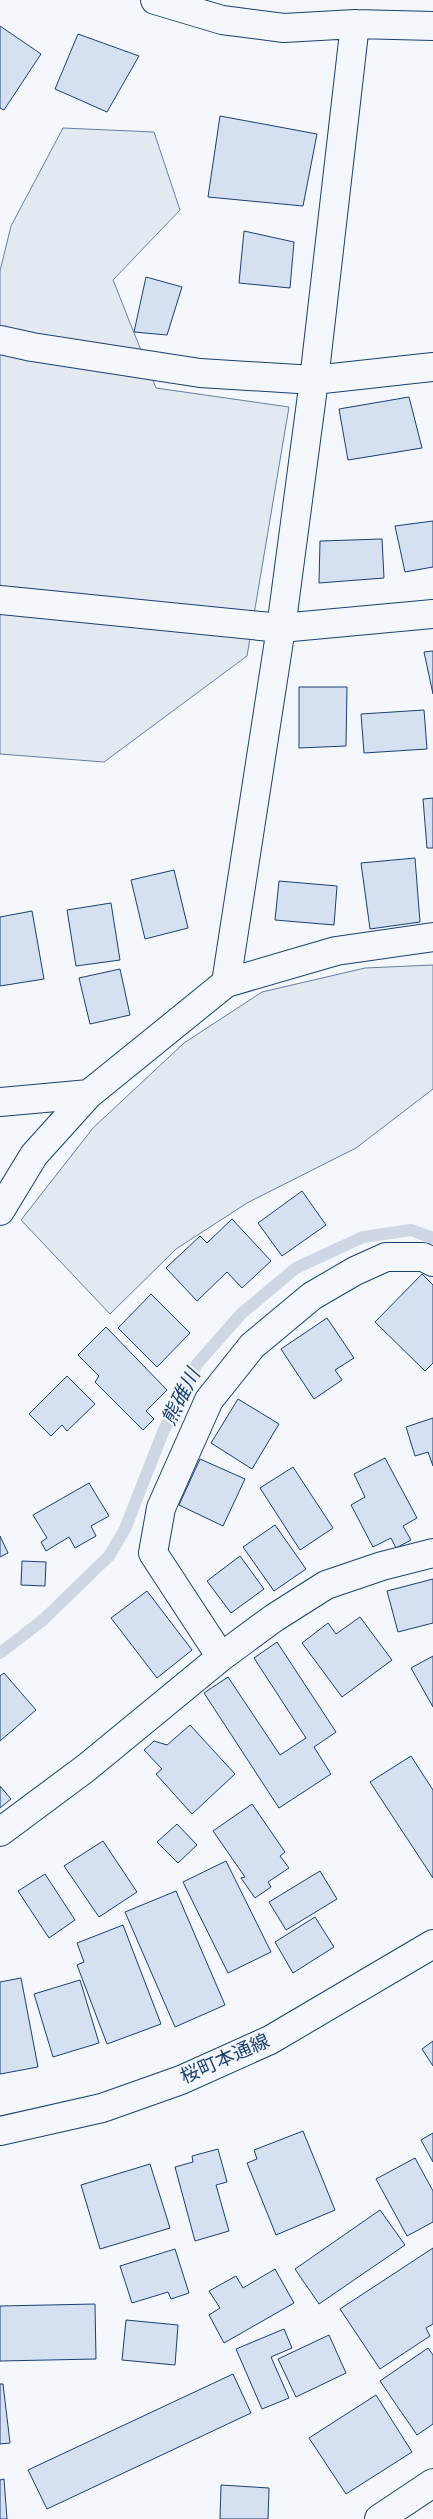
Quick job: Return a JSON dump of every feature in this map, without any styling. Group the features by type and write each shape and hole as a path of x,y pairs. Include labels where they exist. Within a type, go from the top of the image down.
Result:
{"street":[{"path":"155,0 222,20 284,28 354,24 433,26"},
{"path":"226,983 281,628 314,380 354,24"},
{"path":"0,340 32,347 200,373 314,380 433,368"},
{"path":"0,600 281,628 433,614"},
{"path":"0,1211 34,1155 90,1094 226,983 336,951 433,937"},
{"path":"0,1102 90,1094"},
{"path":"221,1657 153,1553 161,1508 209,1400 252,1346 312,1296 355,1271 386,1257 423,1257 433,1262"},
{"path":"0,1832 86,1768 221,1657 274,1618 326,1586 382,1566 433,1553"},
{"name":"桜町本通線","path":"0,2131 102,2108 181,2080 270,2040 433,1944"},
{"path":"379,2519 433,2483"}],"shaded area":[{"path":"63,128 154,132 180,210 113,280 156,388 289,407 247,656 104,762 0,754 0,271 11,226"},
{"path":"433,965 433,1089 356,1148 247,1203 176,1249 110,1314 21,1220 93,1128 184,1043 262,992 365,968"}],"building":[{"path":"0,26 41,54 4,110 0,108"},
{"path":"78,34 139,56 107,112 55,89"},
{"path":"220,116 317,134 303,206 208,197"},
{"path":"244,231 294,242 290,288 239,283"},
{"path":"146,277 182,287 167,335 134,332"},
{"path":"409,397 422,448 348,460 339,409"},
{"path":"433,521 433,567 405,572 395,526"},
{"path":"382,539 384,578 319,583 320,541"},
{"path":"433,651 433,694 424,652"},
{"path":"299,687 347,687 346,746 299,748"},
{"path":"424,710 427,749 364,753 361,714"},
{"path":"433,798 433,848 427,848 423,799"},
{"path":"415,858 420,922 370,929 361,863"},
{"path":"174,870 188,928 145,939 131,880"},
{"path":"279,881 337,886 334,925 275,920"},
{"path":"111,903 120,960 76,966 67,910"},
{"path":"32,911 44,979 0,986 0,917"},
{"path":"120,969 130,1015 90,1024 79,978"},
{"path":"302,1191 326,1225 282,1256 258,1223"},
{"path":"232,1219 271,1261 242,1288 227,1272 197,1301 166,1268 200,1236 207,1243"},
{"path":"422,1274 433,1285 433,1363 425,1371 375,1322"},
{"path":"151,1294 190,1333 157,1367 118,1328"},
{"path":"327,1318 354,1358 335,1370 342,1380 314,1399 281,1349"},
{"path":"106,1327 167,1390 146,1411 154,1419 143,1430 95,1382 99,1376 78,1355"},
{"path":"67,1376 95,1404 67,1431 62,1425 51,1436 29,1414"},
{"path":"238,1399 279,1424 252,1469 211,1443"},
{"path":"433,1418 433,1466 428,1452 415,1456 406,1427"},
{"path":"385,1458 417,1518 403,1526 411,1540 396,1548 391,1538 373,1547 351,1505 365,1497 354,1474"},
{"path":"200,1459 245,1479 223,1526 179,1505"},
{"path":"293,1467 333,1528 300,1550 260,1488"},
{"path":"89,1483 109,1516 91,1526 96,1536 75,1548 69,1537 46,1551 41,1542 47,1538 33,1515"},
{"path":"275,1525 306,1569 274,1591 243,1547"},
{"path":"0,1536 8,1553 0,1557"},
{"path":"240,1556 264,1589 231,1613 207,1581"},
{"path":"22,1561 46,1562 45,1586 21,1585"},
{"path":"433,1579 433,1623 398,1632 387,1591"},
{"path":"147,1591 192,1650 157,1678 111,1618"},
{"path":"360,1617 392,1660 342,1697 302,1643 328,1623 336,1634"},
{"path":"277,1642 336,1732 314,1747 331,1774 279,1808 204,1693 228,1677 280,1755 306,1738 254,1658"},
{"path":"433,1656 433,1707 411,1668"},
{"path":"4,1673 36,1710 0,1741 0,1676"},
{"path":"190,1725 235,1774 192,1814 156,1774 162,1769 144,1750 154,1741 167,1745"},
{"path":"411,1756 433,1790 433,1878 370,1782"},
{"path":"0,1786 11,1799 0,1808"},
{"path":"252,1804 285,1852 280,1856 289,1868 268,1882 271,1887 255,1898 241,1878 245,1877 213,1831"},
{"path":"177,1824 197,1845 178,1863 157,1842"},
{"path":"103,1841 137,1892 99,1917 64,1866"},
{"path":"226,1861 271,1952 228,1973 183,1882"},
{"path":"320,1871 337,1899 286,1930 269,1902"},
{"path":"45,1874 75,1920 49,1938 18,1891"},
{"path":"176,1891 225,2005 175,2027 125,1912"},
{"path":"315,1917 334,1947 293,1973 275,1942"},
{"path":"123,1925 161,2024 107,2044 77,1965 84,1962 77,1943"},
{"path":"21,1978 38,2067 0,2074 0,1982"},
{"path":"80,1980 99,2043 53,2057 34,1994"},
{"path":"433,2041 433,2066 422,2049"},
{"path":"303,2131 335,2210 276,2235 247,2163 257,2159 254,2150"},
{"path":"433,2133 433,2162 421,2140"},
{"path":"218,2149 227,2182 216,2185 229,2231 195,2241 175,2167 193,2162 192,2156"},
{"path":"415,2158 433,2191 433,2222 407,2236 376,2179"},
{"path":"150,2164 170,2228 100,2249 81,2185"},
{"path":"380,2210 405,2245 319,2304 295,2269"},
{"path":"433,2248 433,2324 426,2328 430,2336 380,2369 340,2309"},
{"path":"175,2249 189,2293 171,2299 168,2292 132,2303 120,2266"},
{"path":"275,2269 294,2303 224,2343 209,2315 220,2308 209,2291 236,2276 243,2288"},
{"path":"95,2304 96,2359 0,2361 0,2306"},
{"path":"126,2320 178,2325 175,2365 122,2360"},
{"path":"284,2329 292,2348 271,2357 289,2398 262,2409 236,2349"},
{"path":"329,2335 346,2373 296,2397 278,2359"},
{"path":"428,2348 433,2355 433,2424 417,2435 380,2381"},
{"path":"233,2374 251,2413 47,2509 28,2470"},
{"path":"0,2384 3,2384 10,2443 0,2444"},
{"path":"376,2395 412,2452 346,2494 309,2438"},
{"path":"4,2479 7,2519 0,2519 0,2480"},
{"path":"221,2485 269,2488 268,2519 220,2519"}],"waterway":[{"name":"熊碓川","path":"0,1653 43,1620 109,1556 125,1529 163,1432 197,1364 241,1314 296,1268 363,1237 411,1230 433,1238"}]}
